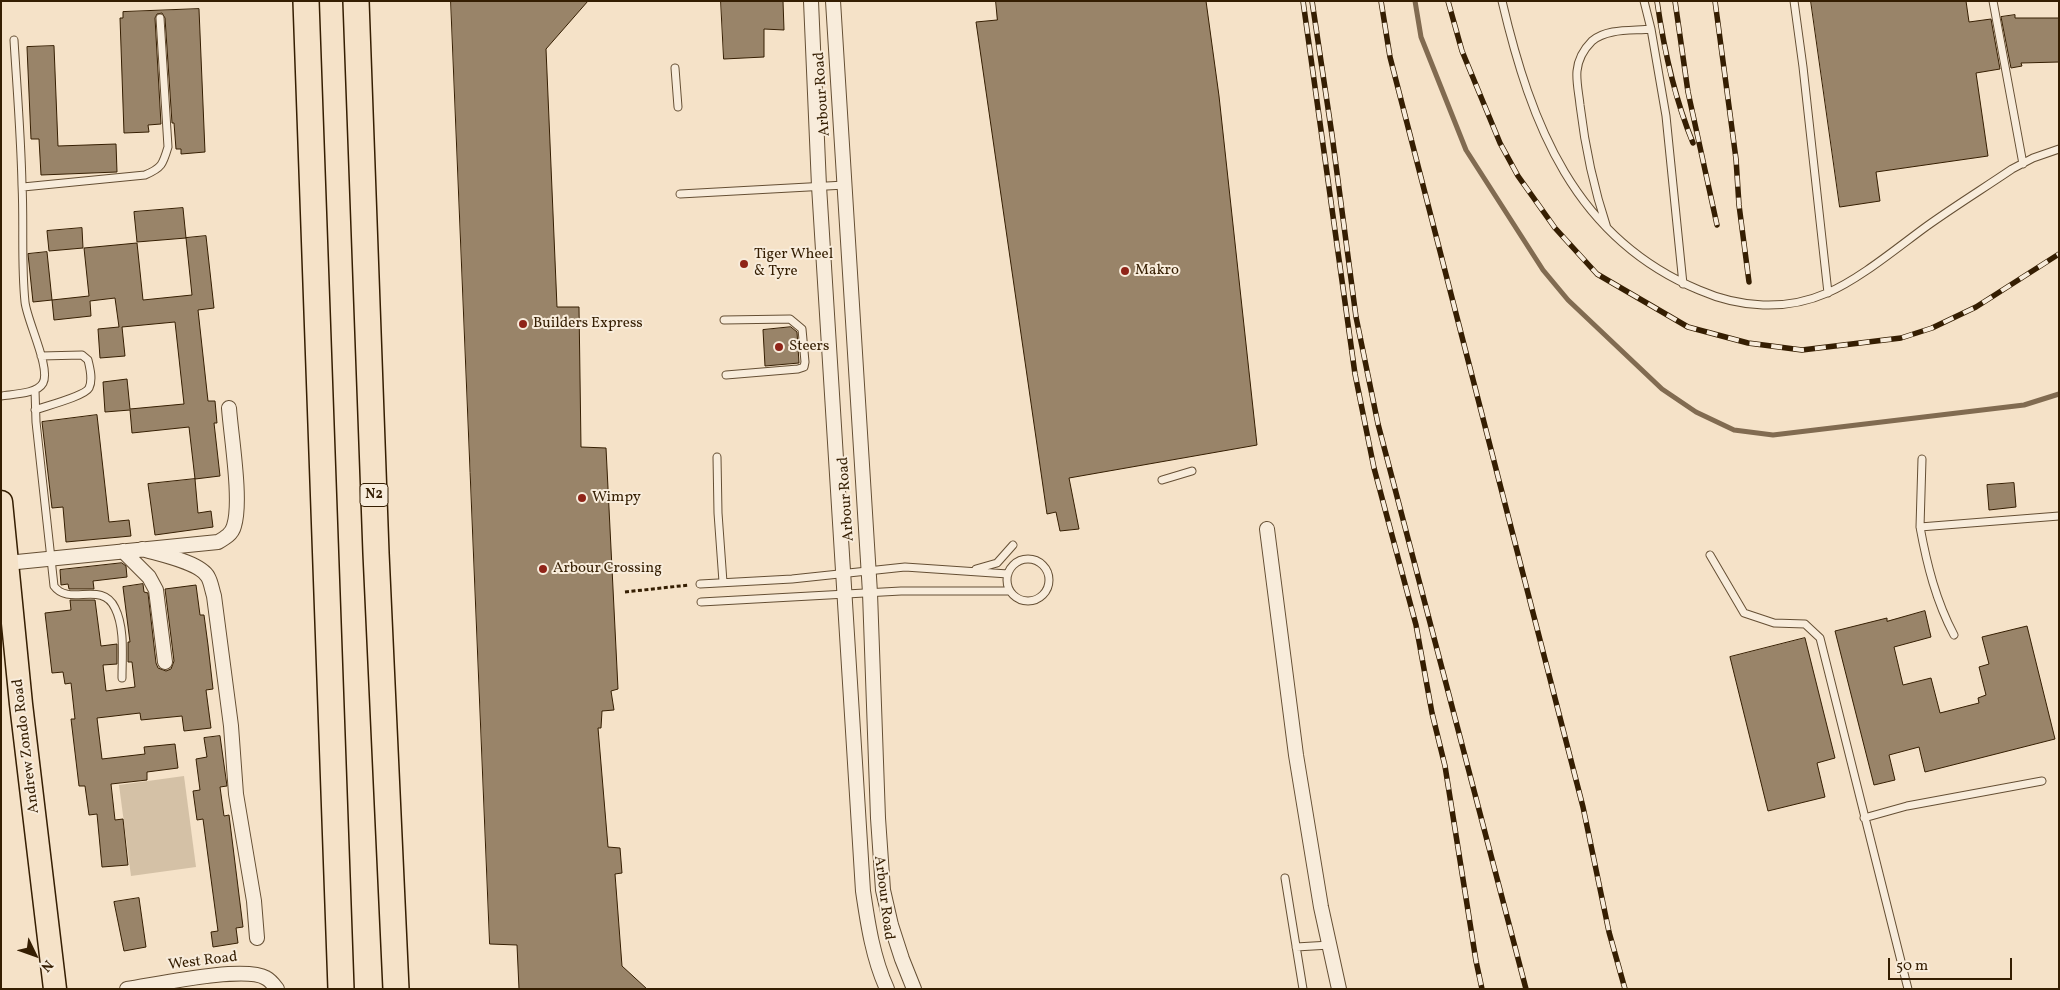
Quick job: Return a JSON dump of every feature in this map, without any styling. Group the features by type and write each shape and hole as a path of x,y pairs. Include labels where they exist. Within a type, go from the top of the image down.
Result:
{"highway":[{"path":"306,1 341,989"},
{"name":"N2","path":"356,1 377,563 396,989"}],"main road":[{"name":"Andrew Zondo Road","path":"1,502 21,704 55,989"}],"street":[{"name":"Arbour Road","path":"812,1 819,186 863,891 869,934 880,974 887,989"},
{"name":"Arbour Road","path":"833,1 870,593 878,818 883,890 896,942 914,989"},
{"path":"8,563 218,542 224,538 234,528 237,508 229,408"},
{"path":"1267,529 1296,755 1321,907 1339,989"},
{"path":"142,549 190,564 205,572 209,577 217,616 231,726 236,794 254,901 257,938"},
{"path":"124,551 149,577 156,590 165,662"},
{"name":"West Road","path":"127,989 228,974 249,973 266,977 277,989"}],"lane":[{"path":"1502,1 1517,61 1538,119 1572,186 1592,213 1608,231 1635,253 1683,284 1740,304 1765,306 1786,304 1828,293 1892,252 1982,189 2023,164 2059,149"},
{"path":"1644,1 1651,29 1666,116 1683,284"},
{"path":"1794,1 1828,293"},
{"path":"1994,1 2023,164"},
{"path":"23,187 145,175 157,170 164,162 168,147 160,18"},
{"path":"1608,231 1598,200 1582,122 1577,70 1586,48 1593,40 1602,35 1651,29"},
{"path":"1,396 36,390 43,384 45,379 41,356 25,306 21,270 23,187 14,40"},
{"path":"675,68 678,107"},
{"path":"680,194 845,184"},
{"path":"724,320 790,319 802,329 805,362 804,367 798,369 726,375"},
{"path":"35,410 80,395 91,384 88,360 82,355 41,356"},
{"path":"36,390 35,410 54,586 58,591 67,595 101,594 114,606 121,635 122,678"},
{"path":"717,457 718,513 723,582"},
{"path":"1922,459 1920,527 1928,568 1944,617 1954,636"},
{"path":"1162,480 1192,470"},
{"path":"1920,527 2059,516"},
{"path":"968,571 996,563 1013,545"},
{"path":"1710,555 1744,613 1774,623 1805,624 1820,638 1908,989"},
{"path":"1030,558 1043,564 1050,577 1047,590 1037,600 1025,601 1019,599 1010,591 1007,585 1008,574 1019,560 1030,558"},
{"path":"700,584 792,579 905,567 1008,574"},
{"path":"701,602 900,591 1010,591"},
{"path":"1864,818 1907,806 2042,780"},
{"path":"1285,878 1303,989"},
{"path":"1296,947 1330,945"}],"path":[{"path":"624,592 700,584"}],"shaded area":[{"path":"184,776 196,867 131,876 119,785"}],"building":[{"name":"Arbour Crossing","path":"451,1 588,1 546,49 557,307 579,307 581,447 606,448 618,689 611,691 614,710 602,711 601,728 598,728 608,847 620,848 622,873 615,874 622,966 647,989 519,989 517,945 490,944"},
{"path":"721,1 783,1 784,30 764,29 764,57 724,59"},
{"name":"Makro","path":"996,1 1206,1 1219,96 1257,445 1069,478 1079,529 1060,531 1056,512 1047,514 976,22 997,20"},
{"path":"1811,1 1966,1 1969,22 1991,19 2000,69 1976,73 1988,156 1876,172 1880,201 1840,207"},
{"path":"199,9 205,152 181,154 181,149 176,149 174,123 172,123 165,18 162,13 157,14 155,18 161,124 148,125 149,132 124,133 120,18 123,18 123,12"},
{"path":"2015,15 2015,18 2059,18 2059,62 2021,63 2022,66 2011,68 2001,17"},
{"path":"54,46 58,146 116,144 117,172 41,175 39,139 31,139 27,47"},
{"path":"183,208 186,238 137,242 134,212"},
{"path":"82,228 83,248 49,251 47,231"},
{"path":"206,236 214,308 198,310 208,401 215,401 217,423 214,423 220,476 195,479 189,427 132,433 130,410 105,412 103,382 127,379 130,409 184,404 175,322 122,327 125,356 100,358 98,329 119,327 115,298 90,301 91,316 54,320 52,300 89,296 84,248 137,243 143,300 192,295 186,238"},
{"path":"47,252 52,300 33,302 28,254"},
{"path":"791,327 797,332 799,363 765,366 763,330"},
{"path":"97,415 109,522 129,520 131,536 66,542 63,507 52,508 42,422"},
{"path":"195,479 198,513 211,511 213,527 155,535 148,484"},
{"path":"2014,483 2016,507 1989,510 1987,485"},
{"path":"122,563 126,566 127,577 93,581 94,589 69,589 68,584 61,585 60,570"},
{"path":"143,584 144,592 148,593 156,663 158,668 166,671 171,669 174,661 165,589 196,585 200,615 204,615 213,689 206,690 211,728 184,731 182,716 141,720 140,713 97,718 102,759 145,754 144,747 175,744 178,768 147,772 147,780 111,784 115,820 123,819 128,865 102,867 97,814 89,815 85,786 79,786 71,719 75,719 71,683 65,684 63,672 52,673 45,613 71,610 70,600 95,600 101,646 117,644 117,664 103,665 106,691 135,687 132,662 128,662 128,642 130,642 123,587"},
{"path":"1925,611 1931,637 1894,647 1903,685 1931,678 1940,713 1979,703 1978,698 1986,695 1979,667 1989,664 1982,637 2027,626 2055,739 1925,772 1919,747 1889,755 1895,780 1874,785 1835,631 1887,618 1887,621"},
{"path":"1805,638 1835,758 1817,763 1825,797 1768,811 1730,657"},
{"path":"220,736 227,786 220,787 224,816 229,815 243,927 236,928 238,943 213,947 211,932 218,931 203,819 197,820 193,791 200,790 196,759 207,757 204,738"},
{"path":"139,898 146,947 124,951 114,902"}],"waterway":[{"path":"1415,1 1421,37 1466,150 1543,270 1568,300 1662,389 1696,412 1734,430 1773,435 2024,405 2059,394"}],"railway":[{"path":"1303,1 1355,374 1374,468 1416,625 1432,713 1445,766 1482,989"},
{"path":"1312,1 1356,317 1378,424 1526,989"},
{"path":"1381,1 1390,57 1583,807 1609,932 1625,989"},
{"path":"1448,1 1462,51 1500,143 1518,176 1555,228 1597,274 1688,327 1748,343 1802,350 1901,338 1932,328 1976,307 2059,254"},
{"path":"1657,1 1670,73 1693,143"},
{"path":"1675,1 1688,92 1717,225"},
{"path":"1715,1 1736,159 1739,205 1749,282"}],"place":[{"name":"Tiger Wheel & Tyre","path":"744,264"},
{"name":"Makro","path":"1125,271"},
{"name":"Builders Express","path":"523,324"},
{"name":"Steers","path":"779,347"},
{"name":"Wimpy","path":"582,498"},
{"name":"Arbour Crossing","path":"543,569"}]}
